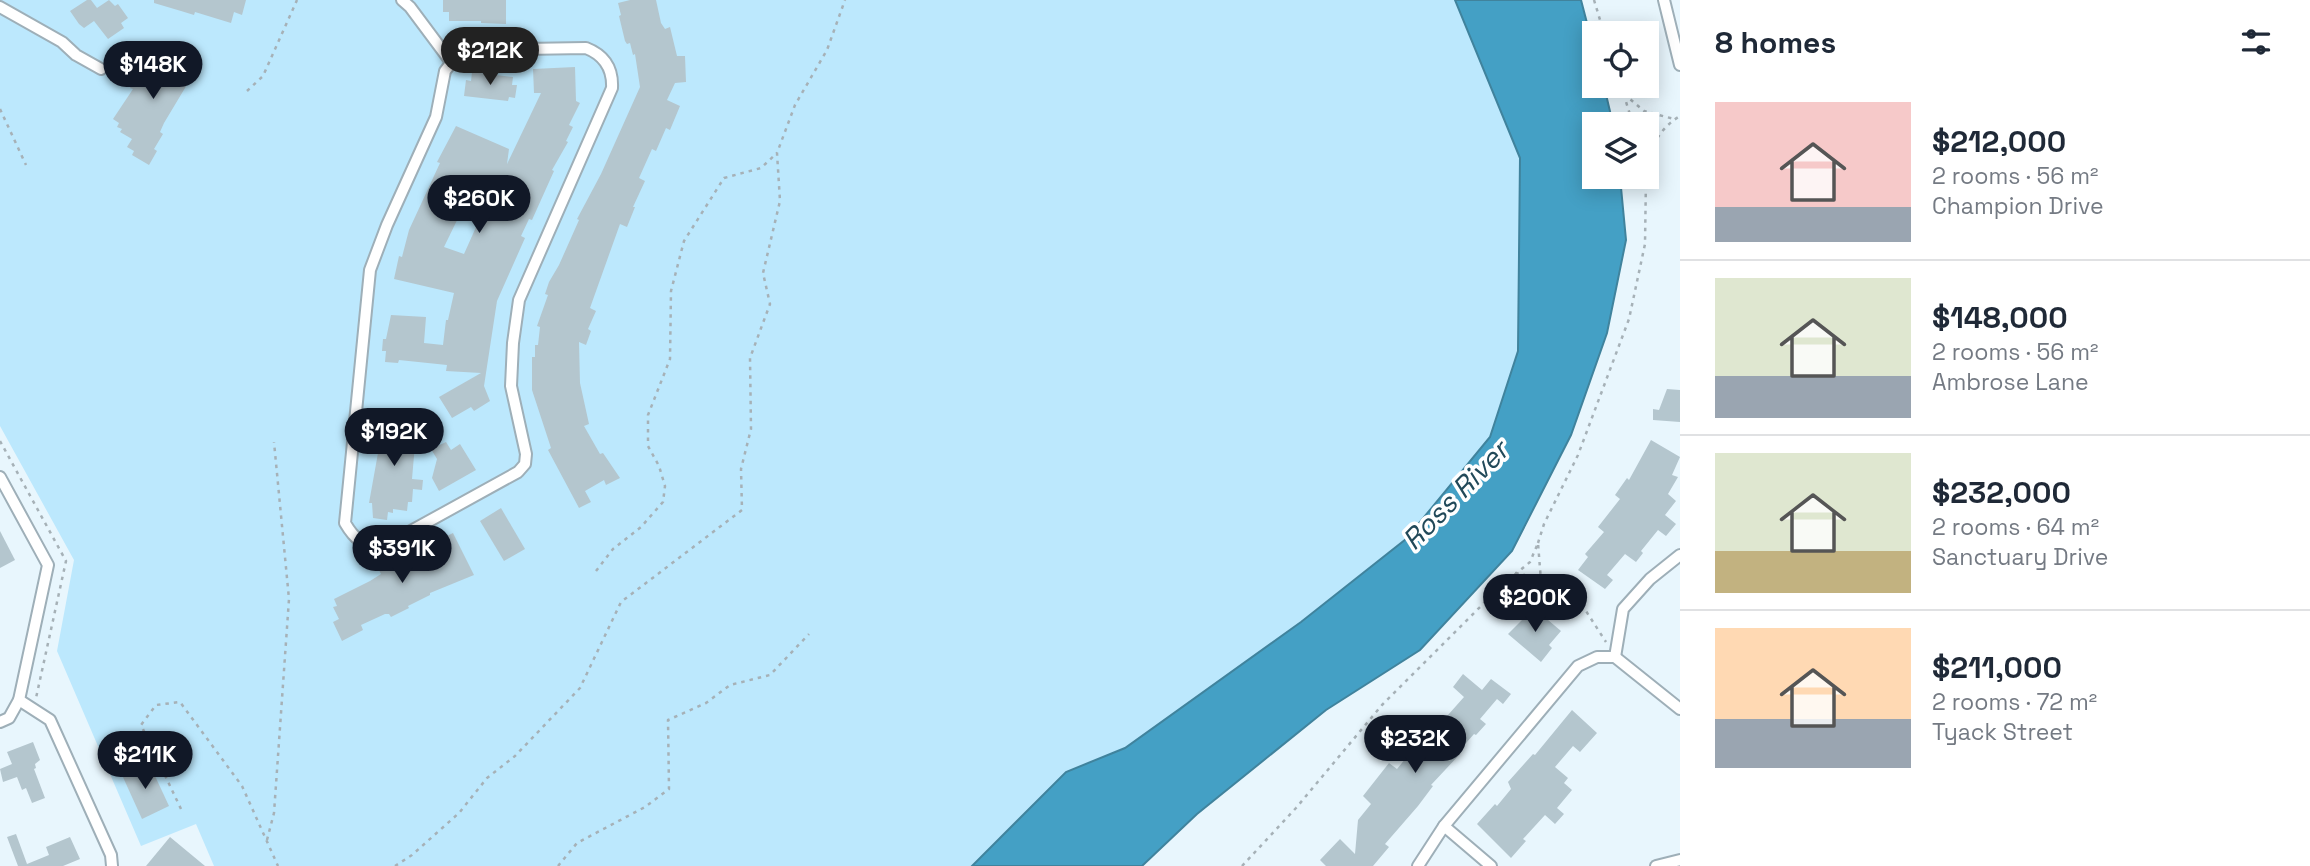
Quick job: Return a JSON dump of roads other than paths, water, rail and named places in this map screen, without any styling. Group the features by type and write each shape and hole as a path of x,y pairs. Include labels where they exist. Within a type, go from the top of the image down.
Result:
{"street":[{"path":"402,0 410,6 451,62"},
{"path":"1664,0 1680,65"},
{"path":"0,7 62,42 76,55 101,69"},
{"path":"586,48 606,62 611,74 612,88 519,300 511,386 526,454 524,464 518,472 382,547 363,545 352,536 345,523 370,270 387,225 436,117 442,78 451,62 463,54 481,49 586,48"},
{"path":"0,477 48,565 19,700 9,718 0,722"},
{"path":"1615,657 1623,609 1650,579 1680,555"},
{"path":"1418,866 1444,826 1578,666 1597,657 1615,657 1680,709"},
{"path":"19,700 50,720 111,855 112,866"},
{"path":"1444,826 1491,866"},
{"path":"1656,866 1680,860"}],"water":[{"name":"Ross River","path":"1455,0 1581,0 1586,21 1582,21 1582,98 1607,98 1610,112 1582,112 1582,189 1621,189 1626,240 1607,333 1571,435 1512,551 1420,650 1326,710 1197,814 1142,866 972,866 1066,772 1125,748 1301,622 1406,539 1490,437 1518,351 1520,158"}]}
